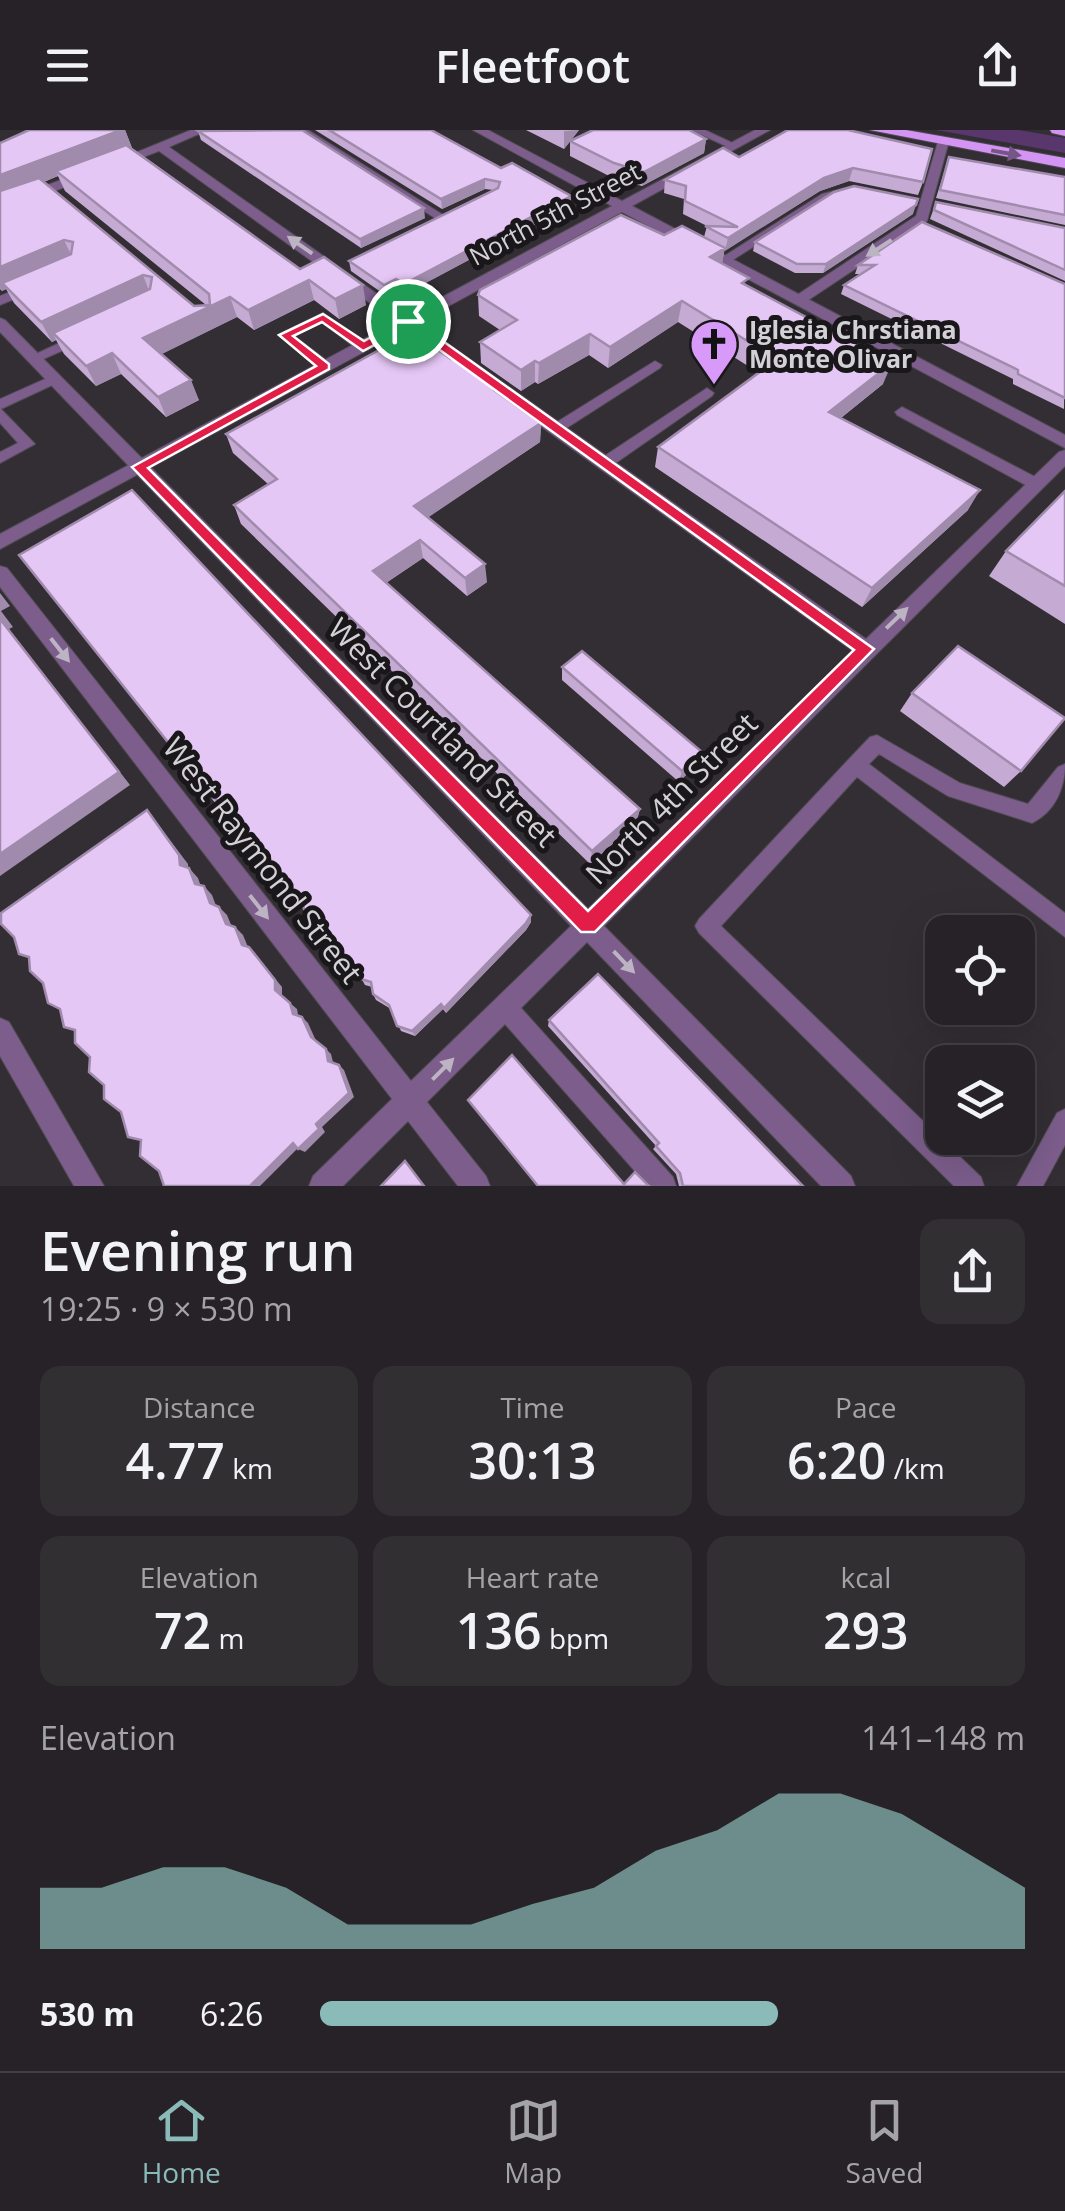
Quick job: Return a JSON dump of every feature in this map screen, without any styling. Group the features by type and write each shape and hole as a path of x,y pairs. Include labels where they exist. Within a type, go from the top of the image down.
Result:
{"highway":[{"path":"878,130 1065,163"}],"street":[{"path":"0,208 53,191 202,130"},
{"path":"479,130 1065,442"},
{"name":"North 5th Street","path":"0,542 764,130"},
{"path":"799,300 924,224 919,200 942,142"},
{"path":"160,146 866,649"},
{"name":"West Courtland Street","path":"0,323 841,1186"},
{"name":"North 4th Street","path":"323,1186 1065,456"},
{"name":"West Raymond Street","path":"0,573 476,1186"},
{"path":"0,1031 90,1186"}],"lane":[{"path":"301,130 442,218"},
{"path":"696,130 734,146"},
{"path":"724,260 826,196 850,188 863,190"},
{"path":"919,200 940,204"},
{"path":"424,227 458,210"},
{"path":"335,270 353,261"},
{"path":"0,301 39,284"},
{"path":"324,366 285,335 323,318 363,347"},
{"path":"34,358 88,334"},
{"path":"557,428 655,365"},
{"path":"0,405 54,379"},
{"path":"605,462 707,393"},
{"path":"902,412 1036,484"},
{"path":"0,414 28,444 0,458"},
{"path":"972,1186 706,926 877,743 955,790 1032,814 1065,773"},
{"path":"856,765 1065,926"},
{"path":"505,1007 664,1186"},
{"path":"1029,1186 1065,1120"}],"shaded area":[{"path":"936,130 1019,130 1065,138 1065,153"}],"building":[{"path":"29,130 121,130 0,175 0,143"},
{"path":"302,130 424,208 360,239 198,131"},
{"path":"329,130 431,130 501,168 512,163 571,196 404,284 396,279 384,285 349,261 498,188 500,182 485,179 441,199"},
{"path":"593,130 689,130 706,139 644,172 614,163 570,141"},
{"path":"788,130 848,130 932,149 923,182 853,168 824,178 728,238 705,226 738,227 685,201 686,186 665,180 723,148 739,157"},
{"path":"126,145 300,269 324,257 363,285 335,299 309,280 248,310 230,297 143,338 191,380 158,397 112,353 86,366 53,333 150,289 152,277 143,275 41,322 2,283 71,254 73,242 64,240 0,267 0,191 39,178 194,306 210,305 209,294 56,171"},
{"path":"949,157 1065,177 1065,215 940,190"},
{"path":"854,186 918,199 916,205 826,264 797,264 755,242 834,192"},
{"path":"936,202 1065,228 1065,270 934,210"},
{"path":"621,215 664,235 682,226 725,248 710,257 749,278 742,283 892,363 829,412 980,490 872,588 658,447 776,360 762,350 682,301 610,347 590,334 521,370 480,342 517,320 478,295 480,290"},
{"path":"922,222 1065,284 1065,398 1018,374 1018,370 844,285 875,265 858,265"},
{"path":"412,332 451,359 460,354 502,384 494,390 541,423 414,506 485,564 465,578 420,540 373,571 640,809 592,851 234,505 277,479 226,434"},
{"path":"132,490 531,915 444,1008 441,1004 412,1031 397,1026 389,1005 373,994 371,982 361,979 352,961 344,959 335,941 327,938 318,920 304,909 302,899 293,896 271,870 270,859 255,850 225,813 224,805 210,795 19,555"},
{"path":"1065,491 1065,586 1006,551"},
{"path":"0,619 119,772 0,854"},
{"path":"958,646 1065,718 1021,771 912,693"},
{"path":"582,651 702,752 682,771 562,667"},
{"path":"147,810 179,855 180,865 189,868 195,884 204,886 210,903 219,907 226,924 235,927 242,945 249,947 275,980 275,990 290,1003 293,1014 302,1017 311,1037 326,1049 328,1061 339,1065 349,1093 316,1124 319,1129 298,1149 293,1143 250,1186 164,1186 159,1171 140,1156 141,1140 128,1137 121,1112 104,1099 104,1085 89,1072 90,1057 75,1043 75,1030 64,1027 60,1009 48,1003 43,983 30,971 29,957 19,954 14,937 1,924 1,913"},
{"path":"598,974 803,1186 683,1186 680,1173 656,1146 659,1143 549,1020"},
{"path":"512,1055 624,1184 635,1172 649,1186 538,1186 468,1100"},
{"path":"405,1161 424,1186 381,1186"}],"place":[{"name":"Iglesia Chrstiana Monte Olivar","path":"714,386"}],"route":[{"path":"323,318 363,347 408,321 866,649 588,925 139,467 324,366 285,335 323,318"}]}
